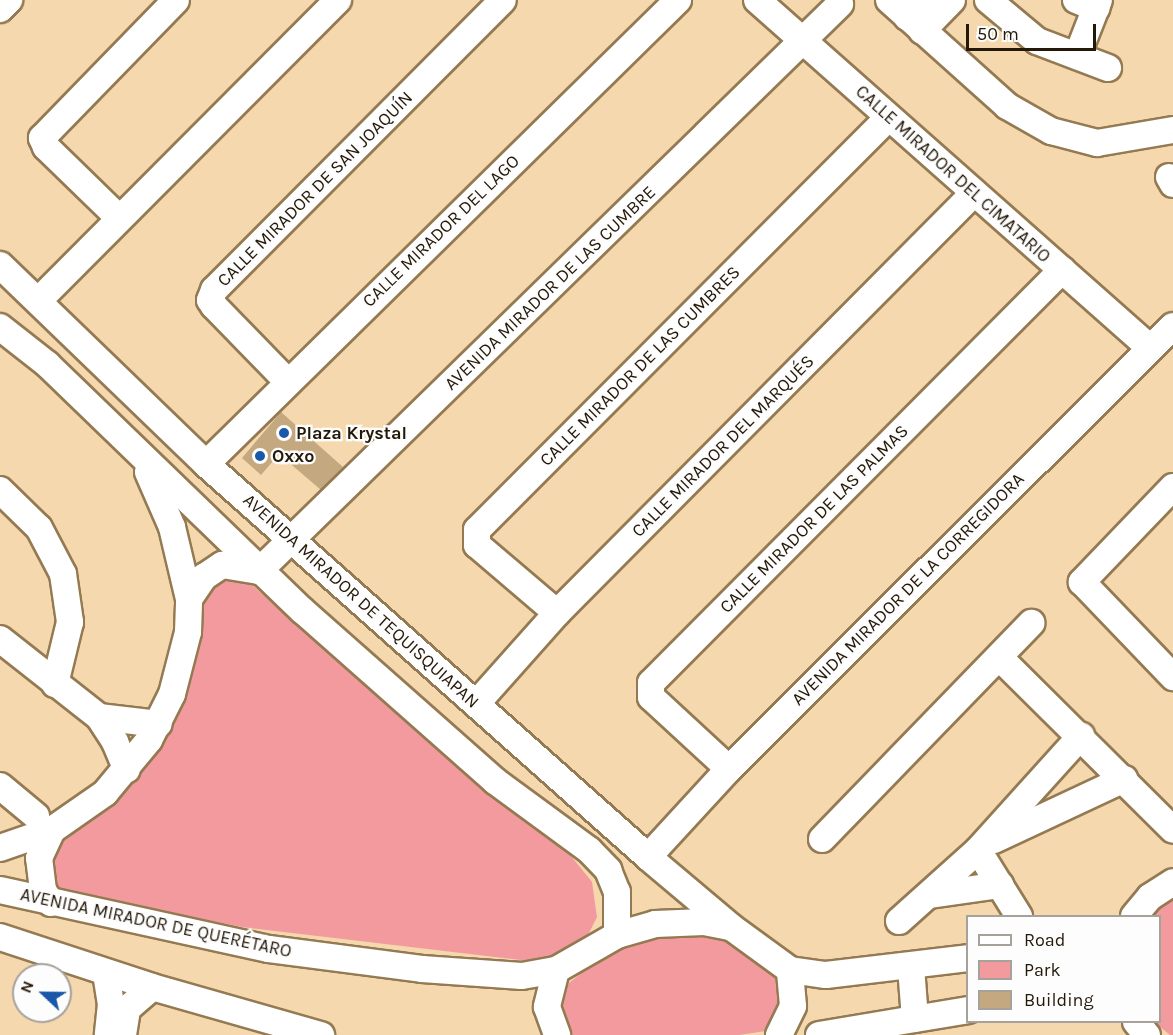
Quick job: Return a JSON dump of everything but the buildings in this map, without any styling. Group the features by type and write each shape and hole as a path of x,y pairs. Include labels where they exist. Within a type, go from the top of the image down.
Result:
{"street":[{"path":"0,9 9,0"},
{"path":"119,218 46,147 42,138 176,0"},
{"path":"38,301 338,0"},
{"name":"CALLE MIRADOR DE SAN JOAQUÍN","path":"287,381 214,306 210,300 214,290 502,0"},
{"name":"CALLE MIRADOR DEL LAGO","path":"206,464 287,381 678,0"},
{"name":"CALLE MIRADOR DEL CIMATARIO","path":"757,0 1150,348"},
{"path":"952,0 911,12 1007,106 1051,131 1097,143 1173,130"},
{"path":"988,0 1037,41 1108,68"},
{"path":"1077,56 1090,3"},
{"name":"AVENIDA MIRADOR DE LAS CUMBRE","path":"259,571 840,4"},
{"name":"CALLE MIRADOR DE LAS CUMBRES","path":"557,614 477,545 477,530 889,117"},
{"name":"CALLE MIRADOR DEL MARQUÉS","path":"476,704 557,614 974,193"},
{"name":"AVENIDA MIRADOR DE TEQUISQUIAPAN","path":"0,265 206,464 293,538 648,857 731,927"},
{"name":"CALLE MIRADOR DE LAS PALMAS","path":"729,769 651,697 651,683 1062,270"},
{"name":"AVENIDA MIRADOR DE LA CORREGIDORA","path":"648,857 729,769 1173,326"},
{"path":"0,327 47,364 141,459 259,571 495,781 589,850 608,870 617,892 617,935"},
{"path":"0,848 44,823 80,814 127,770 159,724 182,663 189,599 172,526 141,459"},
{"path":"1171,672 1082,582 1173,487"},
{"path":"3,499 39,528 55,553 63,574 70,622 55,684"},
{"path":"189,599 204,577 222,565 259,571"},
{"path":"29,663 70,622"},
{"path":"822,839 1031,623"},
{"path":"0,639 99,717 116,742 127,770"},
{"path":"999,657 1082,736 1173,830"},
{"path":"99,717 159,724"},
{"path":"899,921 980,847 1082,736"},
{"path":"980,847 1124,779"},
{"path":"0,786 44,823 44,844 39,866 43,890 51,903"},
{"path":"980,847 1018,915"},
{"path":"1135,915 1150,897 1173,882"},
{"path":"930,895 1000,885"},
{"name":"AVENIDA MIRADOR DE QUERÉTARO","path":"0,890 198,936 326,957 511,975 555,970 617,935 655,924 704,922 731,927 790,970 826,975 911,967 966,958"},
{"path":"0,937 152,987 260,1028 321,1035"},
{"path":"911,967 915,1019"},
{"path":"555,970 547,1007 557,1035"},
{"path":"779,1035 793,1006 790,970"},
{"path":"106,973 119,1006 123,1035"},
{"path":"108,1035 119,1006 152,987"},
{"path":"819,1035 966,1010"},
{"path":"1137,1023 1148,1035"}],"green space":[{"path":"234,569 444,756 571,856 592,882 597,917 582,947 546,963 242,927 55,889 47,850 137,774 197,590"},
{"path":"1173,897 1173,1035 1155,1023 1161,1023 1161,915 1151,915"},
{"path":"664,928 718,934 777,978 786,998 781,1016 766,1031 739,1035 573,1035 564,1028 558,1002 569,983 618,944"}],"place":[{"name":"Plaza Krystal","path":"284,433"},
{"name":"Oxxo","path":"260,456"}]}
